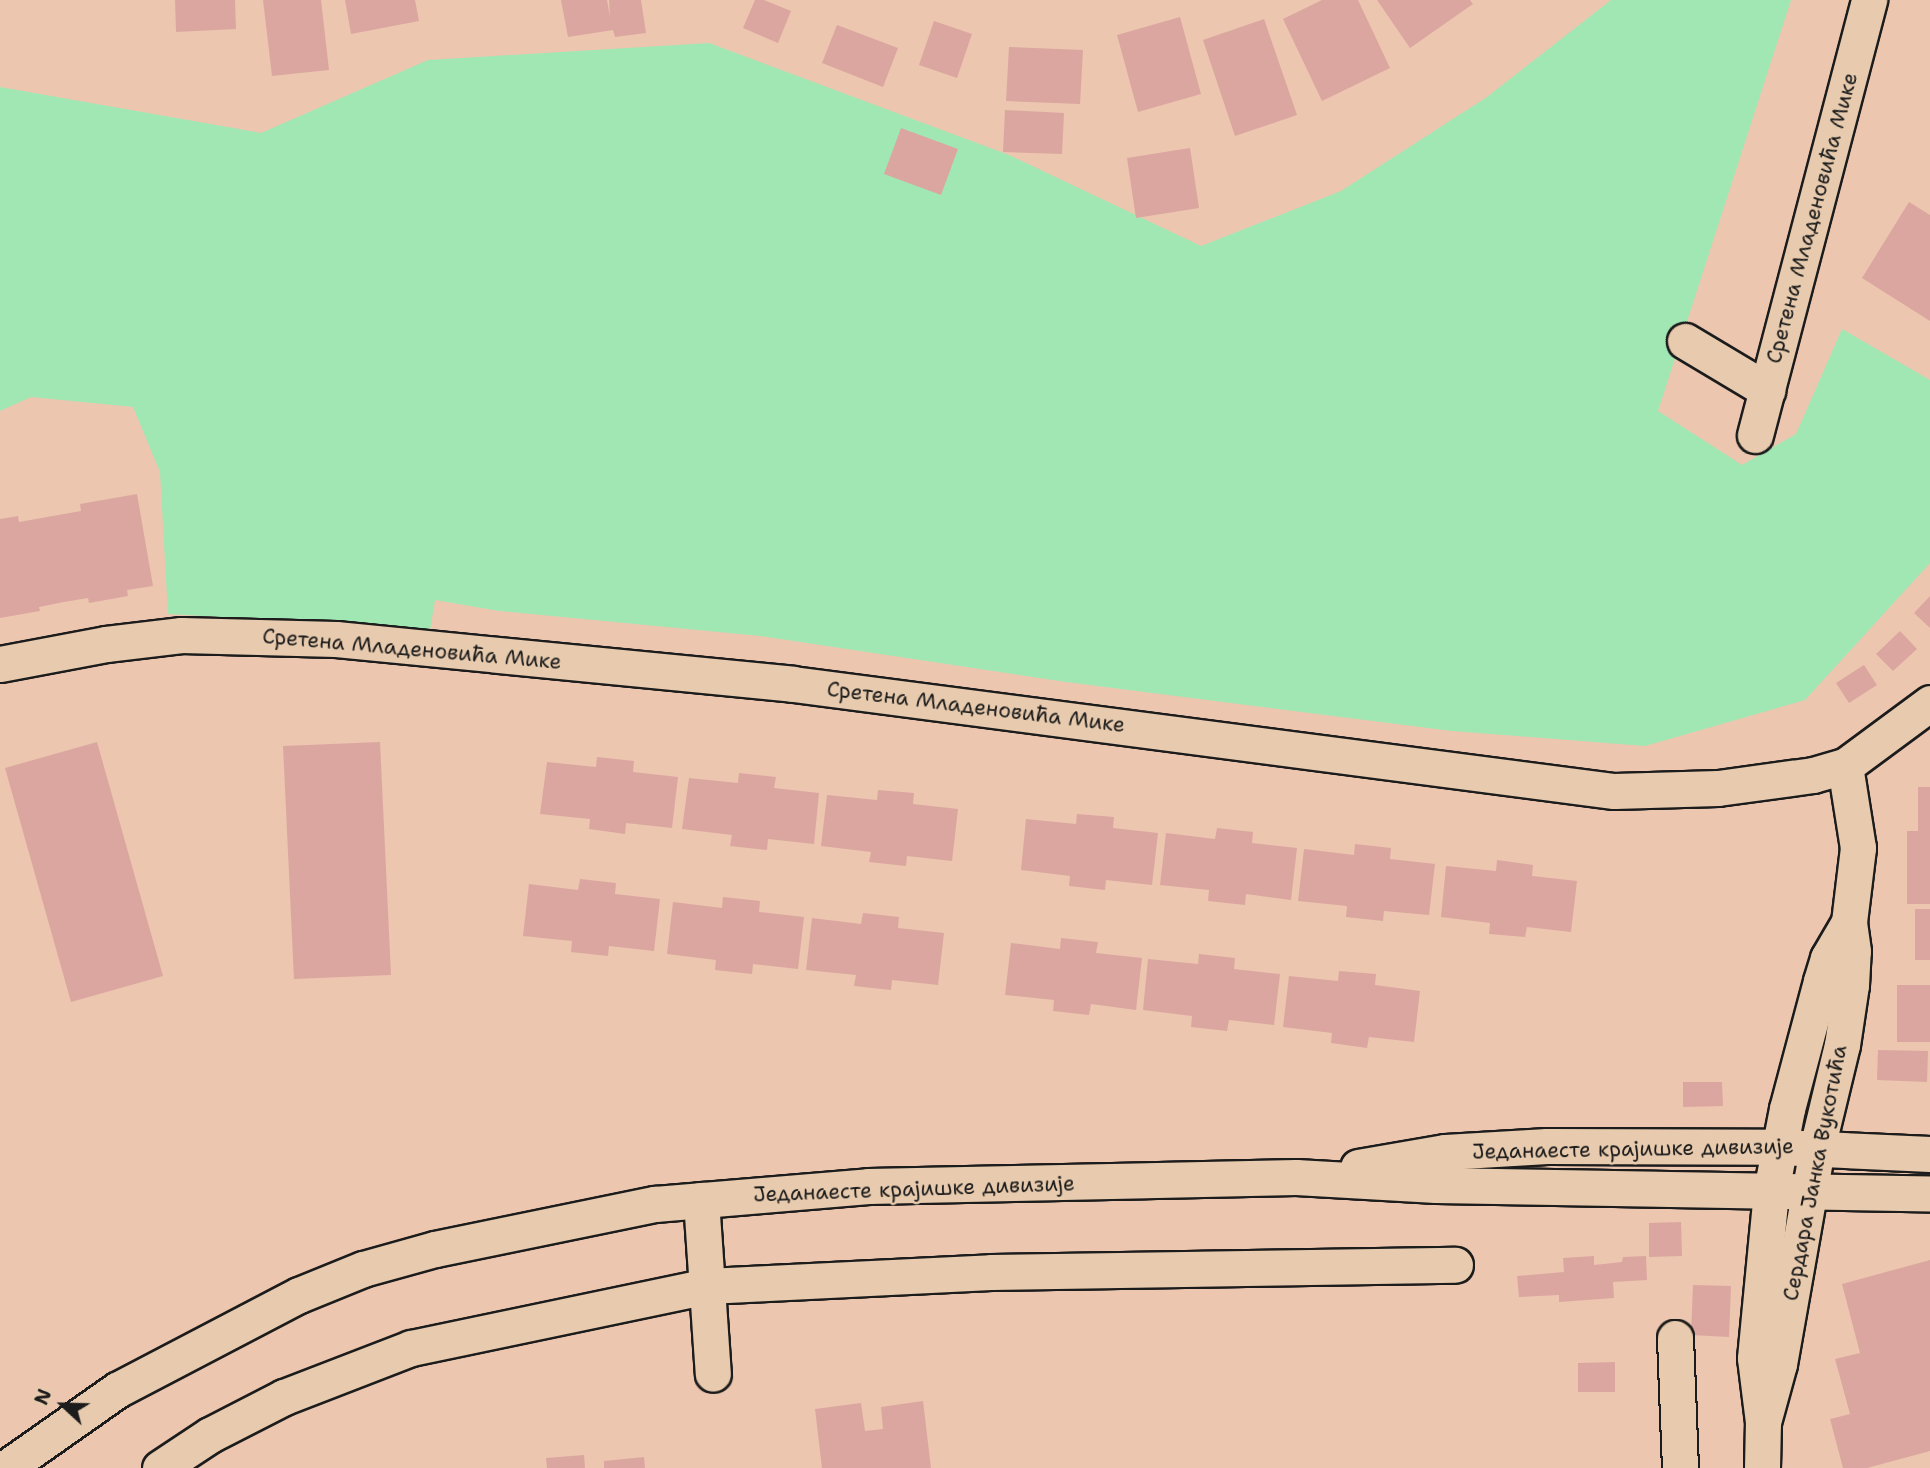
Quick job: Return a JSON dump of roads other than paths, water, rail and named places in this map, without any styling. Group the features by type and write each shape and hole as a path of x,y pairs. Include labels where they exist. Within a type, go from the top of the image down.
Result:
{"street":[{"name":"Сретена Младеновића Мике","path":"1755,435 1869,0"},
{"path":"1685,341 1767,390"},
{"name":"Сретена Младеновића Мике","path":"0,664 106,644 181,635 336,639 793,684 1614,791 1705,789 1774,782 1845,766 1930,703"},
{"name":"Сердара Јанка Вукотића","path":"1763,1422 1779,1364 1817,1148 1842,1045 1851,985 1853,951 1849,922 1858,848 1845,766"},
{"name":"Сердара Јанка Вукотића","path":"1762,1468 1763,1422 1755,1358 1771,1191 1787,1110 1828,958 1849,922"},
{"name":"Једанаесте крајишке дивизије","path":"1296,1177 1445,1152 1547,1146 1780,1147 1930,1154"},
{"name":"Једанаесте крајишке дивизије","path":"6,1468 129,1384 299,1295 363,1269 509,1231 654,1204 868,1186 1296,1177 1436,1185 1809,1194 1930,1194"},
{"path":"701,1199 713,1374"},
{"path":"160,1468 210,1435 284,1397 411,1348 707,1286 990,1272 1455,1265"},
{"path":"1675,1338 1680,1468"}]}
